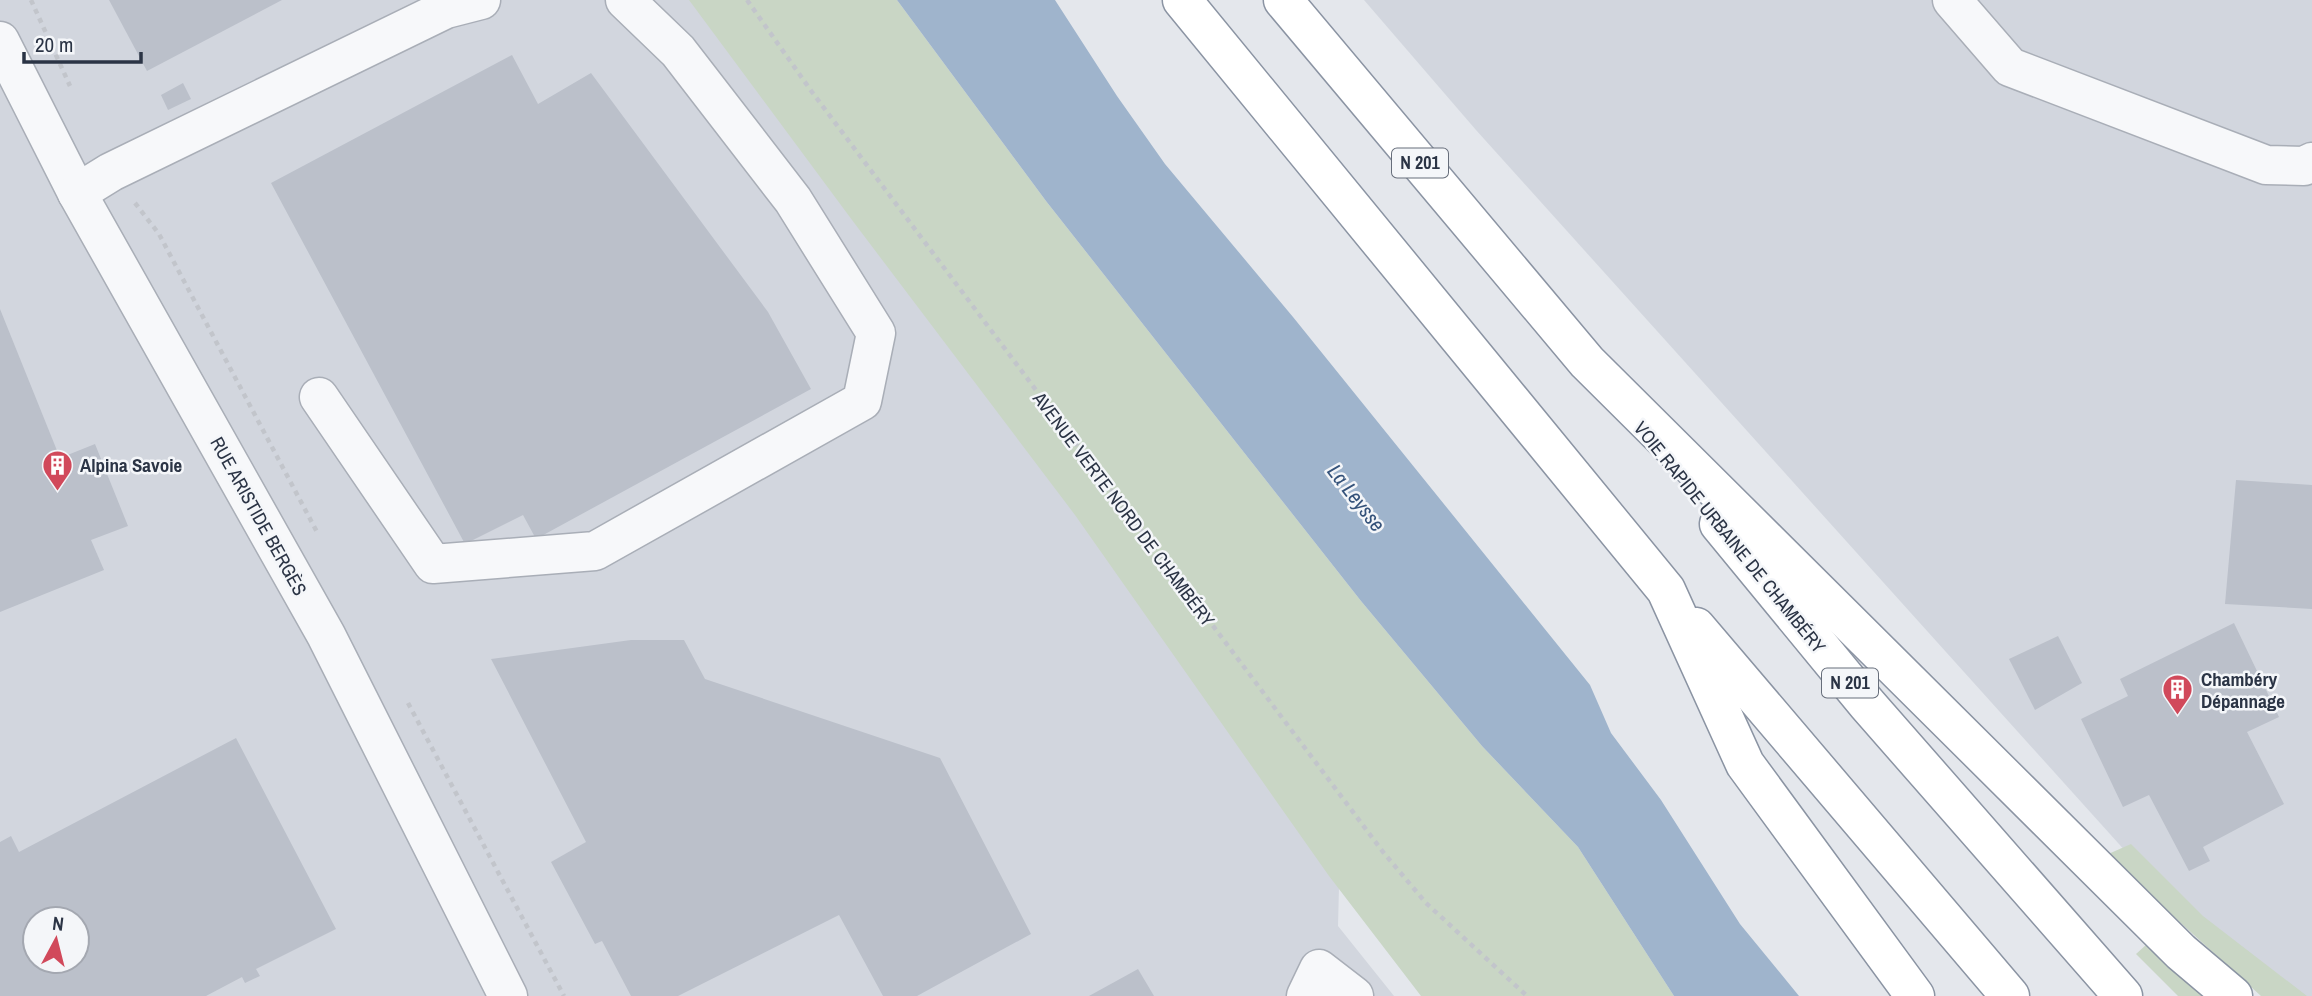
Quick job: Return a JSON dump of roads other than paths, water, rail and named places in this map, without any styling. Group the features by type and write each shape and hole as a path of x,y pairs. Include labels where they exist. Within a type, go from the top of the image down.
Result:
{"highway":[{"path":"1182,0 1666,590 2010,996"},
{"name":"N 201","path":"1283,0 1587,362"},
{"path":"1587,362 2181,952 2232,996"},
{"name":"VOIE RAPIDE URBAINE DE CHAMBÉRY","path":"1587,362 1867,704 2123,996"},
{"path":"1666,590 1745,764 1915,996"}],"street":[{"path":"76,192 111,172 446,9 481,0"},
{"path":"498,0 510,0"},
{"path":"319,397 433,564 595,551 862,401 876,333 793,200 678,51 625,0"},
{"path":"1952,0 2010,67 2266,166 2304,166 2312,162"},
{"name":"RUE ARISTIDE BERGÈS","path":"0,41 76,192 326,635 508,996"},
{"path":"1306,996 1320,969 1354,996"}],"water":[{"name":"La Leysse","path":"897,0 1055,0 1165,164 1293,317 1590,685 1611,733 1661,800 1740,924 1799,996 1674,996 1578,847 1482,746 1361,601 1046,201"}],"place":[{"name":"Alpina Savoie","path":"57,492"},
{"name":"Chambéry Dépannage","path":"2178,717"}]}
